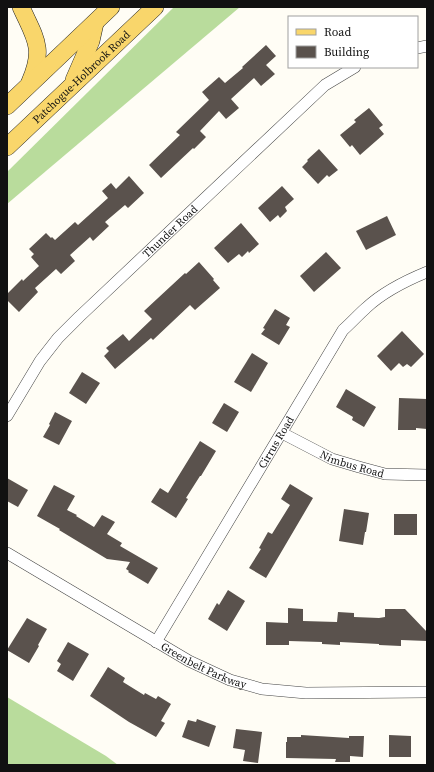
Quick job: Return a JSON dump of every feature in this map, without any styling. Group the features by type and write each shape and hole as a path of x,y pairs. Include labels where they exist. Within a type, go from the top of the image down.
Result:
{"main road":[{"path":"21,7 36,39 37,48 36,68 28,86"},
{"path":"7,106 96,14 111,7"},
{"name":"Patchogue-Holbrook Road","path":"7,148 155,7"},
{"path":"71,88 91,41 96,14"}],"street":[{"name":"Thunder Road","path":"7,416 40,361 58,338 325,85 353,68"},
{"name":"Cirrus Road","path":"156,642 343,330 366,308 385,293 408,279 427,272"},
{"name":"Nimbus Road","path":"282,433 332,459 359,467 385,474 427,475"},
{"name":"Greenbelt Parkway","path":"7,553 189,661 230,680 262,688 306,693 427,692"}],"green space":[{"path":"174,7 240,7 7,204 7,172"},
{"path":"7,697 106,756 118,765 7,765"}],"building":[{"path":"266,45 276,56 266,65 275,74 261,86 254,78 231,99 239,108 226,119 219,111 200,131 206,137 161,178 149,165 180,135 176,132 209,100 202,92 219,77 225,83 243,68 242,67"},
{"path":"369,108 383,125 379,128 384,134 360,155 352,145 350,147 340,135 356,122 354,120"},
{"path":"319,149 338,170 329,177 327,175 318,184 302,167"},
{"path":"129,176 144,193 128,208 125,205 105,222 109,226 93,241 90,237 70,255 75,261 61,274 56,269 35,288 38,292 19,312 7,300 7,294 22,279 23,281 39,266 31,257 34,254 29,249 46,233 55,240 75,222 78,225 108,198 102,191 111,183 116,189"},
{"path":"282,186 294,199 285,207 287,211 280,218 278,215 270,222 258,208"},
{"path":"387,216 396,235 366,250 356,231"},
{"path":"241,223 259,244 249,253 248,251 242,257 239,254 228,263 214,248"},
{"path":"326,252 341,268 314,292 300,276"},
{"path":"199,262 220,288 195,310 190,305 153,340 151,338 115,369 104,356 109,351 106,348 123,334 129,341 152,319 144,311"},
{"path":"275,309 290,318 286,325 290,327 279,345 261,334"},
{"path":"402,331 424,354 411,367 407,364 403,367 399,363 391,371 377,356"},
{"path":"252,353 268,363 251,392 234,382"},
{"path":"82,372 100,383 86,404 69,393"},
{"path":"346,389 376,407 364,427 352,420 353,417 336,407"},
{"path":"399,398 427,399 427,429 416,428 416,430 398,430"},
{"path":"224,403 239,412 227,432 212,423"},
{"path":"55,412 72,421 59,445 43,437"},
{"path":"200,441 216,451 186,498 188,499 176,518 151,502 160,488 168,493"},
{"path":"7,478 28,490 18,507 7,501"},
{"path":"290,484 313,498 266,578 249,568 261,549 259,548 268,532 272,534 290,505 281,499"},
{"path":"54,485 75,496 67,510 94,527 102,515 115,522 107,534 122,543 120,546 158,568 148,584 128,572 129,571 126,569 130,562 107,559 37,516"},
{"path":"344,509 369,513 363,545 339,541"},
{"path":"394,514 417,514 417,535 394,535"},
{"path":"228,590 245,601 227,631 208,619 217,603 219,605"},
{"path":"288,608 303,609 303,621 337,622 338,612 354,613 354,617 379,618 385,617 385,609 405,609 427,632 427,641 401,640 401,646 340,642 340,645 322,644 322,642 289,641 289,645 266,645 266,622 288,623"},
{"path":"27,618 47,629 29,663 7,650"},
{"path":"68,642 89,654 73,681 57,671 61,664 57,661"},
{"path":"108,667 125,678 123,682 144,695 145,693 156,699 158,696 171,704 161,721 165,723 156,737 129,722 90,696"},
{"path":"197,719 216,726 209,747 182,737 188,720 196,722"},
{"path":"236,729 262,732 258,763 243,761 245,750 233,748"},
{"path":"301,735 349,738 349,736 364,736 363,757 350,756 350,762 335,762 336,759 286,758 287,737 301,737"},
{"path":"389,735 411,736 411,757 389,757"}]}
